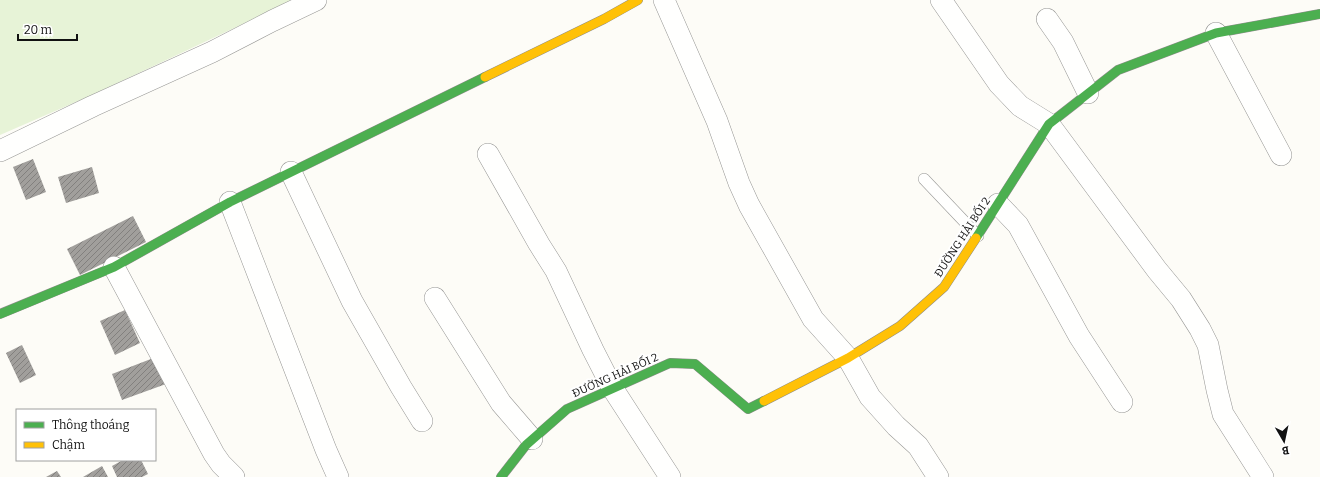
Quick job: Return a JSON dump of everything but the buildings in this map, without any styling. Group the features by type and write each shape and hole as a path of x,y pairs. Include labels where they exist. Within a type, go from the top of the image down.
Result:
{"street":[{"path":"0,151 93,106 212,52 316,0"},
{"path":"0,314 114,267 230,202 604,19 638,0"},
{"path":"664,0 717,121 739,183 749,205 813,319 848,358 870,397 896,426 918,446 938,477"},
{"path":"941,0 999,84 1020,106 1048,124 1157,270 1181,299 1208,345 1223,414 1263,477"},
{"name":"ĐƯỜNG HẢI BỐI 2","path":"501,477 526,445 567,409 670,363 695,364 748,408 848,358 900,326 944,287 978,236 1048,124 1118,70 1216,33 1319,16"},
{"path":"1046,19 1063,42 1088,93"},
{"path":"1216,33 1281,155"},
{"path":"488,154 556,271 590,343 614,389 670,477"},
{"path":"291,172 352,301 422,421"},
{"path":"230,202 326,450 338,477"},
{"path":"998,204 1018,225 1079,336 1122,402"},
{"path":"114,267 214,454 221,464 234,477"},
{"path":"435,298 501,403 532,439"}],"lane":[{"path":"924,179 978,236"}],"green space":[{"path":"0,0 294,0 92,95 0,135"}],"traffic: fast":[{"path":"976,238 1049,124 1118,70 1216,33 1320,14"},
{"path":"0,314 114,267 230,202 485,77"},
{"path":"501,477 526,445 567,409 670,363 695,364 748,409 764,401"}],"traffic: slow":[{"path":"485,77 604,19 638,0"},
{"path":"764,401 848,358 900,326 944,287 976,238"}]}
